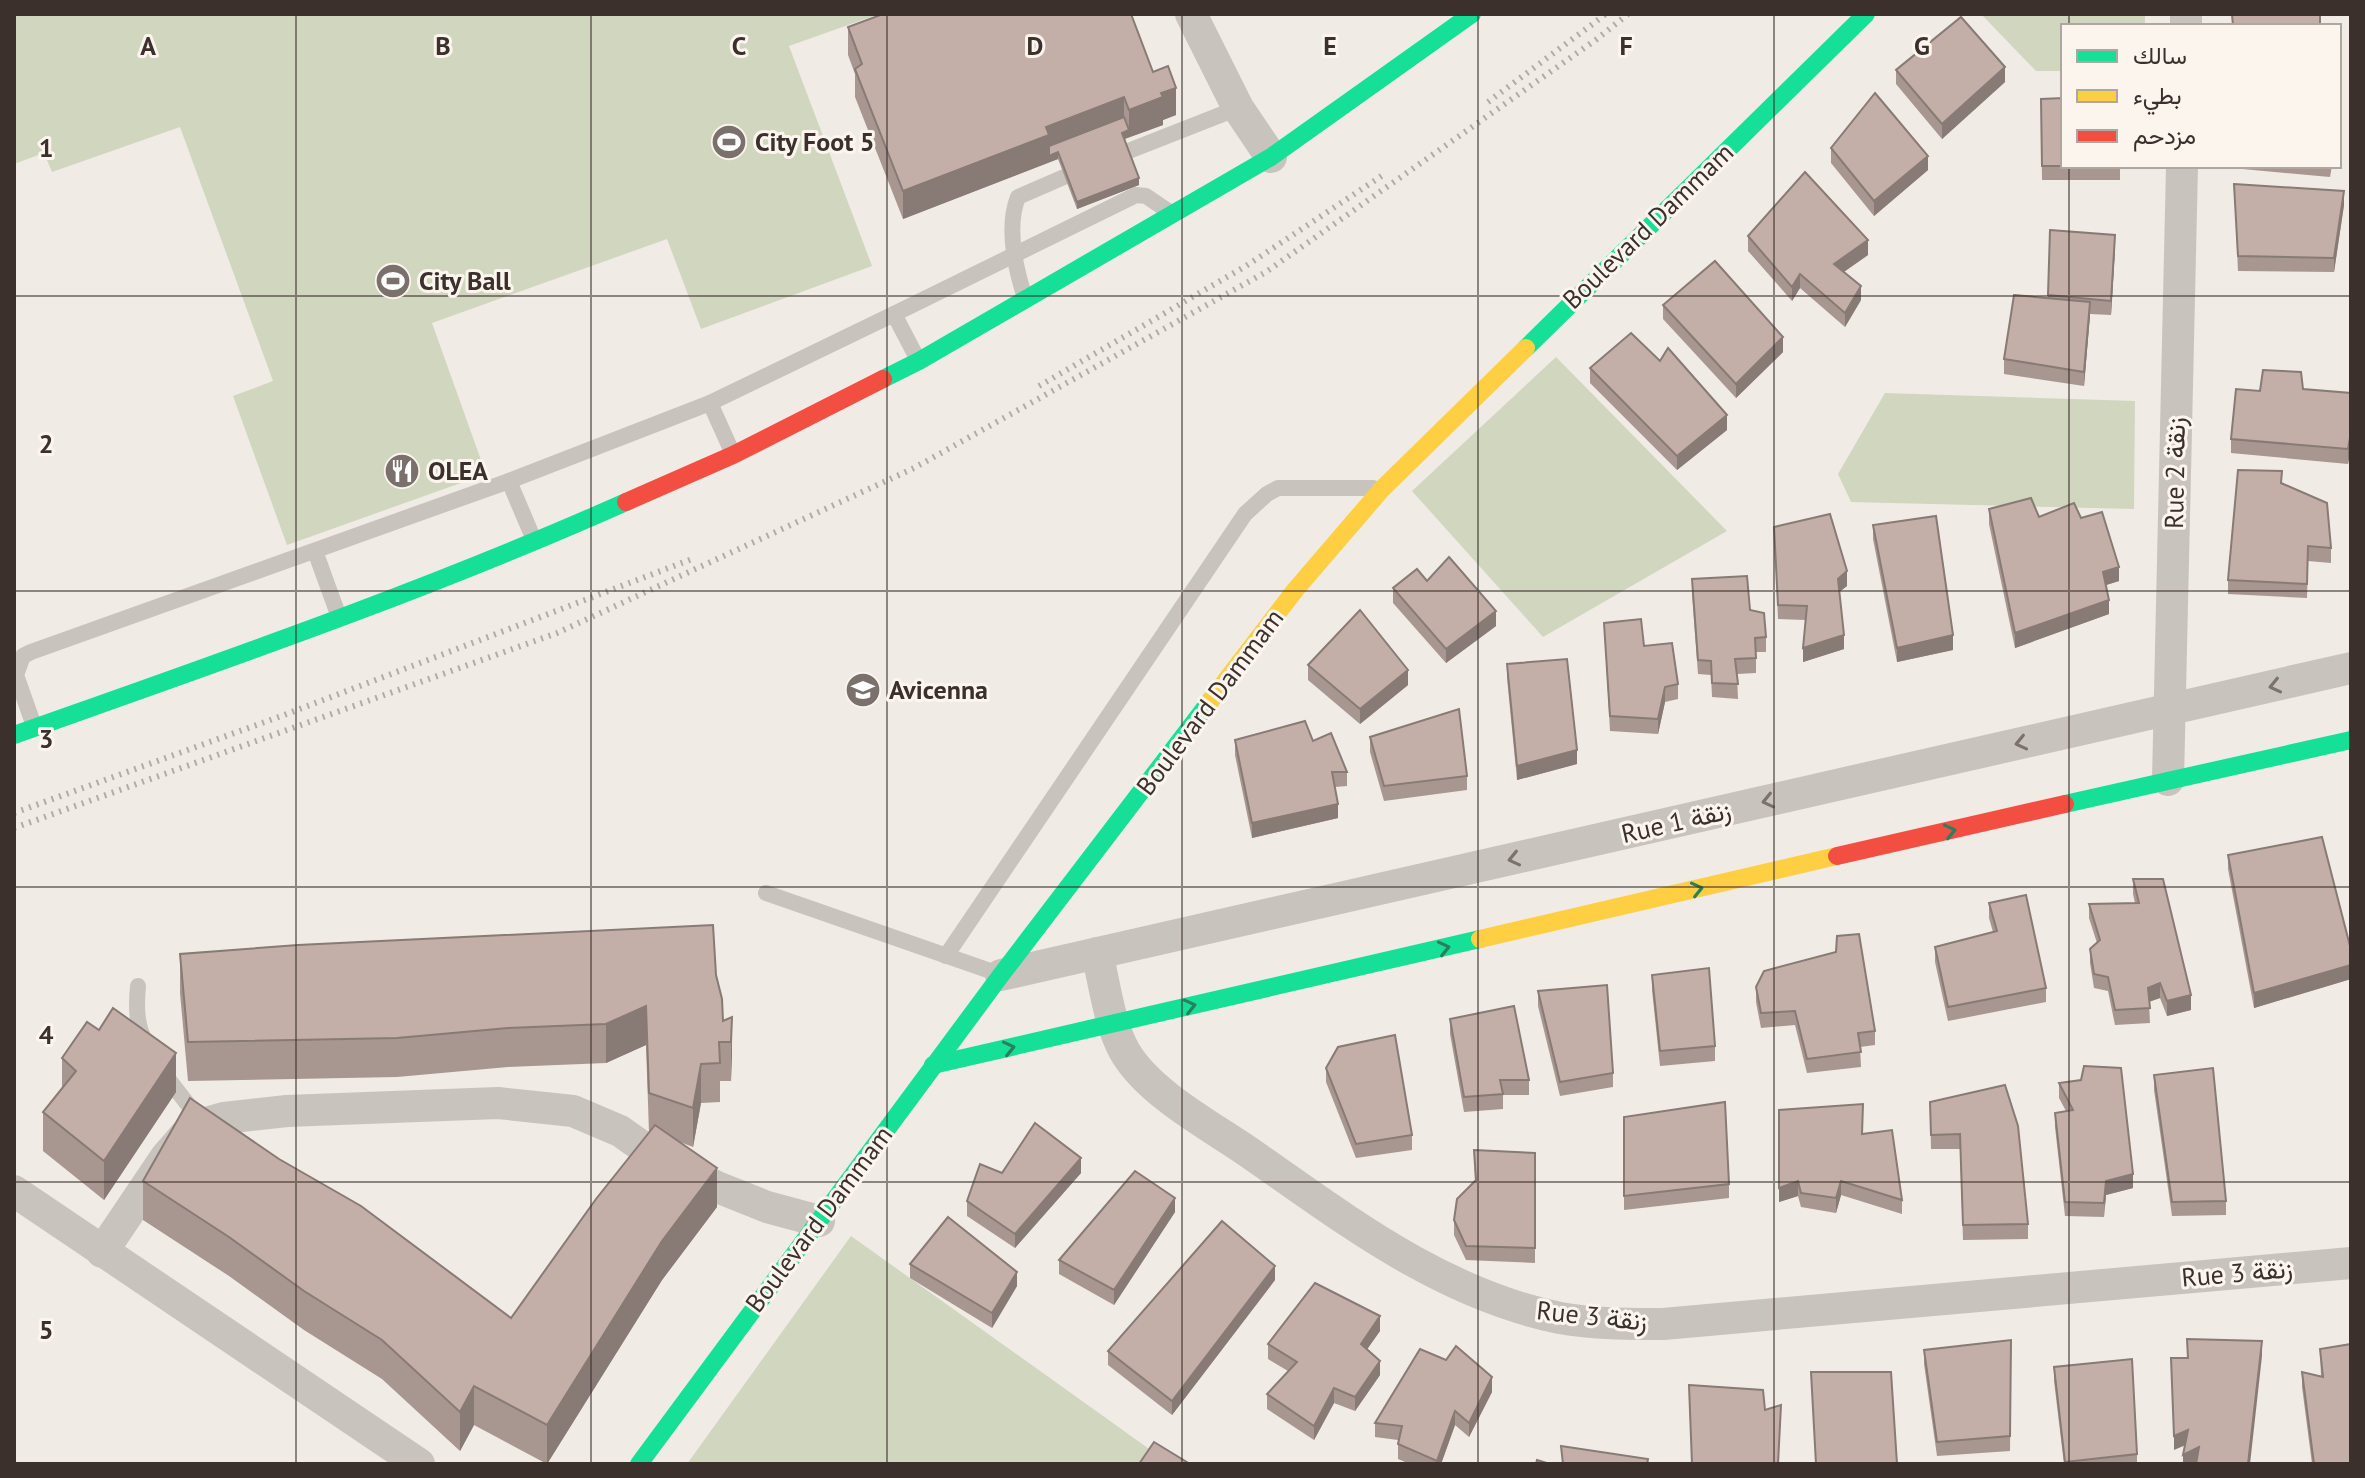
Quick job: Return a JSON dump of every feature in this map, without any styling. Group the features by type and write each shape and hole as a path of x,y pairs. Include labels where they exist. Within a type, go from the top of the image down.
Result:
{"street":[{"path":"1191,14 1238,108 1271,157"},
{"path":"14,735 340,620 535,542 733,455 919,361 1271,157 1472,14"},
{"name":"Boulevard Dammam","path":"639,1464 933,1065 1296,589 1382,489 1866,14"},
{"name":"Rue 2 زنقة","path":"2168,780 2182,168"},
{"name":"Rue 1 زنقة","path":"1001,975 2351,668"},
{"path":"933,1065 2351,740"},
{"name":"Rue 3 زنقة","path":"1097,953 1114,1024 1126,1053 1150,1082 1365,1233 1428,1270 1479,1294 1562,1318 1607,1324 1663,1324 2351,1263"},
{"path":"102,1252 179,1140 203,1124 256,1113 287,1111 498,1103 562,1109 599,1120 657,1157 731,1193 767,1207 819,1221"},
{"path":"14,1191 419,1464"}],"lane":[{"path":"1126,152 1238,108"},
{"path":"1025,299 1014,255 1013,207 1018,197 1064,177"},
{"path":"35,728 16,675 23,656 509,481 710,403 1136,195 1146,196 1172,214"},
{"path":"894,314 919,361"},
{"path":"710,403 733,455"},
{"path":"509,481 535,542"},
{"path":"946,956 1245,514 1278,488 1382,489"},
{"path":"315,551 340,620"},
{"path":"766,893 1001,975"},
{"path":"138,986 136,1012 141,1036 162,1070 203,1124"}],"green space":[{"name":"City Ball","path":"14,14 879,14 789,46 872,266 701,329 667,239 432,323 486,474 287,545 233,396 273,381 180,127 52,172 44,153 14,164"},
{"path":"1981,14 2145,14 2145,24 2061,24 2061,71 2036,71"},
{"path":"1556,357 1727,531 1543,637 1412,491"},
{"path":"1885,393 2135,401 2134,509 1851,502 1838,474"},
{"path":"851,1236 1152,1451 1142,1464 687,1464"}],"building":[{"path":"883,14 1131,14 1153,72 1168,66 1176,88 1161,93 1163,97 1129,110 1124,97 1046,127 1049,135 903,191 855,69 862,64 848,27"},
{"path":"2232,14 2320,14 2320,24 2233,24"},
{"path":"1961,17 2005,67 1942,124 1896,70"},
{"path":"1875,93 1928,156 1874,201 1831,148"},
{"path":"2061,98 2061,166 2042,166 2041,99"},
{"path":"1124,117 1129,130 1122,133 1139,178 1077,202 1058,152 1049,156 1049,146"},
{"path":"1805,172 1868,240 1834,264 1861,286 1845,313 1800,274 1792,287 1748,236"},
{"path":"2234,184 2344,191 2334,258 2238,256"},
{"path":"2050,230 2115,235 2111,301 2048,295"},
{"path":"1715,261 1783,337 1736,384 1663,305"},
{"path":"2014,295 2090,302 2084,372 2004,359"},
{"path":"1631,333 1660,361 1668,348 1727,415 1677,456 1590,368"},
{"path":"2263,370 2301,372 2303,389 2351,393 2348,449 2231,439 2236,389 2260,391"},
{"path":"2238,470 2282,471 2281,483 2327,503 2331,548 2308,546 2307,584 2228,580"},
{"path":"2031,498 2039,517 2074,503 2081,518 2102,512 2119,567 2103,572 2109,600 2015,633 1989,509"},
{"path":"1830,514 1847,571 1838,579 1844,635 1803,648 1807,606 1778,605 1774,527"},
{"path":"1936,516 1953,635 1897,648 1873,525"},
{"path":"1449,557 1496,611 1446,649 1393,588 1417,569 1427,581"},
{"path":"1747,576 1750,610 1764,613 1766,637 1755,638 1756,658 1735,659 1738,684 1712,683 1711,661 1698,660 1692,579"},
{"path":"1360,610 1408,670 1360,709 1308,665"},
{"path":"1641,619 1644,646 1672,643 1678,684 1665,687 1658,719 1610,716 1604,623"},
{"path":"1567,659 1577,750 1517,766 1507,664"},
{"path":"1459,709 1467,776 1384,786 1370,737"},
{"path":"1305,721 1313,741 1331,733 1347,772 1332,772 1338,804 1252,823 1235,740"},
{"path":"2322,837 2351,950 2351,965 2254,993 2228,855"},
{"path":"2133,879 2163,879 2191,995 2167,1001 2160,983 2148,988 2150,1008 2115,1010 2108,977 2094,974 2090,949 2100,940 2089,904 2139,903"},
{"path":"2026,895 2046,988 1948,1007 1935,947 1997,931 1989,903"},
{"path":"713,925 723,1021 732,1017 731,1042 719,1042 720,1063 701,1064 693,1108 649,1093 646,1006 606,1024 508,1028 397,1038 188,1042 180,954 298,945"},
{"path":"1859,934 1875,1031 1858,1033 1861,1052 1807,1059 1795,1011 1761,1013 1756,987 1764,971 1836,952 1837,936"},
{"path":"1709,968 1715,1046 1660,1051 1652,975"},
{"path":"1607,985 1613,1073 1560,1082 1538,991"},
{"path":"1514,1006 1529,1080 1500,1080 1503,1094 1464,1097 1450,1019"},
{"path":"113,1008 176,1053 104,1161 43,1112 76,1071 62,1058 87,1022 99,1030"},
{"path":"1395,1035 1412,1135 1356,1144 1326,1068 1338,1047"},
{"path":"2084,1066 2121,1068 2133,1174 2106,1181 2104,1203 2065,1202 2055,1113 2073,1110 2059,1083 2081,1080"},
{"path":"2213,1068 2226,1201 2172,1202 2154,1075"},
{"path":"2005,1085 2018,1126 2028,1224 1963,1225 1960,1134 1931,1135 1930,1102"},
{"path":"190,1098 279,1159 361,1206 511,1318 596,1199 655,1125 717,1168 662,1241 547,1425 474,1386 460,1412 382,1340 304,1291 143,1181"},
{"path":"1725,1102 1729,1184 1624,1196 1624,1117"},
{"path":"1863,1104 1862,1134 1892,1130 1902,1200 1841,1181 1836,1198 1801,1193 1798,1181 1779,1188 1779,1110"},
{"path":"1035,1123 1081,1158 1015,1234 967,1201 980,1164 1002,1173"},
{"path":"1474,1150 1535,1153 1535,1248 1466,1246 1454,1220 1457,1199 1476,1180"},
{"path":"1135,1171 1175,1198 1114,1290 1059,1260"},
{"path":"948,1217 1017,1272 992,1313 910,1264"},
{"path":"1222,1221 1275,1266 1172,1401 1108,1351"},
{"path":"1315,1283 1380,1316 1361,1344 1380,1361 1355,1397 1334,1388 1314,1426 1267,1394 1297,1362 1268,1344"},
{"path":"2187,1339 2262,1341 2248,1464 2196,1464 2199,1447 2183,1455 2188,1430 2174,1436 2171,1358 2188,1358"},
{"path":"2011,1340 2010,1436 1937,1442 1924,1350"},
{"path":"2351,1344 2351,1464 2314,1464 2302,1372 2323,1377 2320,1349"},
{"path":"1456,1346 1492,1377 1469,1423 1455,1411 1437,1461 1398,1444 1402,1426 1375,1423 1420,1349 1446,1360"},
{"path":"2132,1359 2137,1454 2065,1462 2054,1367"},
{"path":"1811,1372 1891,1372 1897,1464 1816,1464"},
{"path":"1689,1385 1763,1390 1765,1410 1781,1405 1778,1464 1692,1464"},
{"path":"1154,1442 1190,1464 1139,1464"},
{"path":"1561,1446 1648,1459 1647,1464 1563,1464"}],"railway":[{"path":"1488,102 1606,14"},
{"path":"14,828 557,633 914,468 1266,272 1628,14"},
{"path":"1039,386 1246,266 1383,175"},
{"path":"14,813 284,715 692,559"}],"traffic: fast":[{"path":"883,379 1271,157 1472,14"},
{"path":"1526,348 1866,14"},
{"path":"14,735 399,596 626,502"},
{"path":"639,1464 1001,975 1211,700"},
{"path":"2065,804 2351,740"},
{"path":"933,1065 1480,939"}],"traffic: slow":[{"path":"1211,700 1296,589 1382,489 1526,348"},
{"path":"1480,939 1837,856"}],"traffic: jam":[{"path":"626,502 733,455 883,379"},
{"path":"1837,856 2065,804"}],"place":[{"name":"City Foot 5","path":"729,142"},
{"name":"City Ball","path":"393,281"},
{"name":"OLEA","path":"402,471"},
{"name":"Avicenna","path":"863,690"}]}
